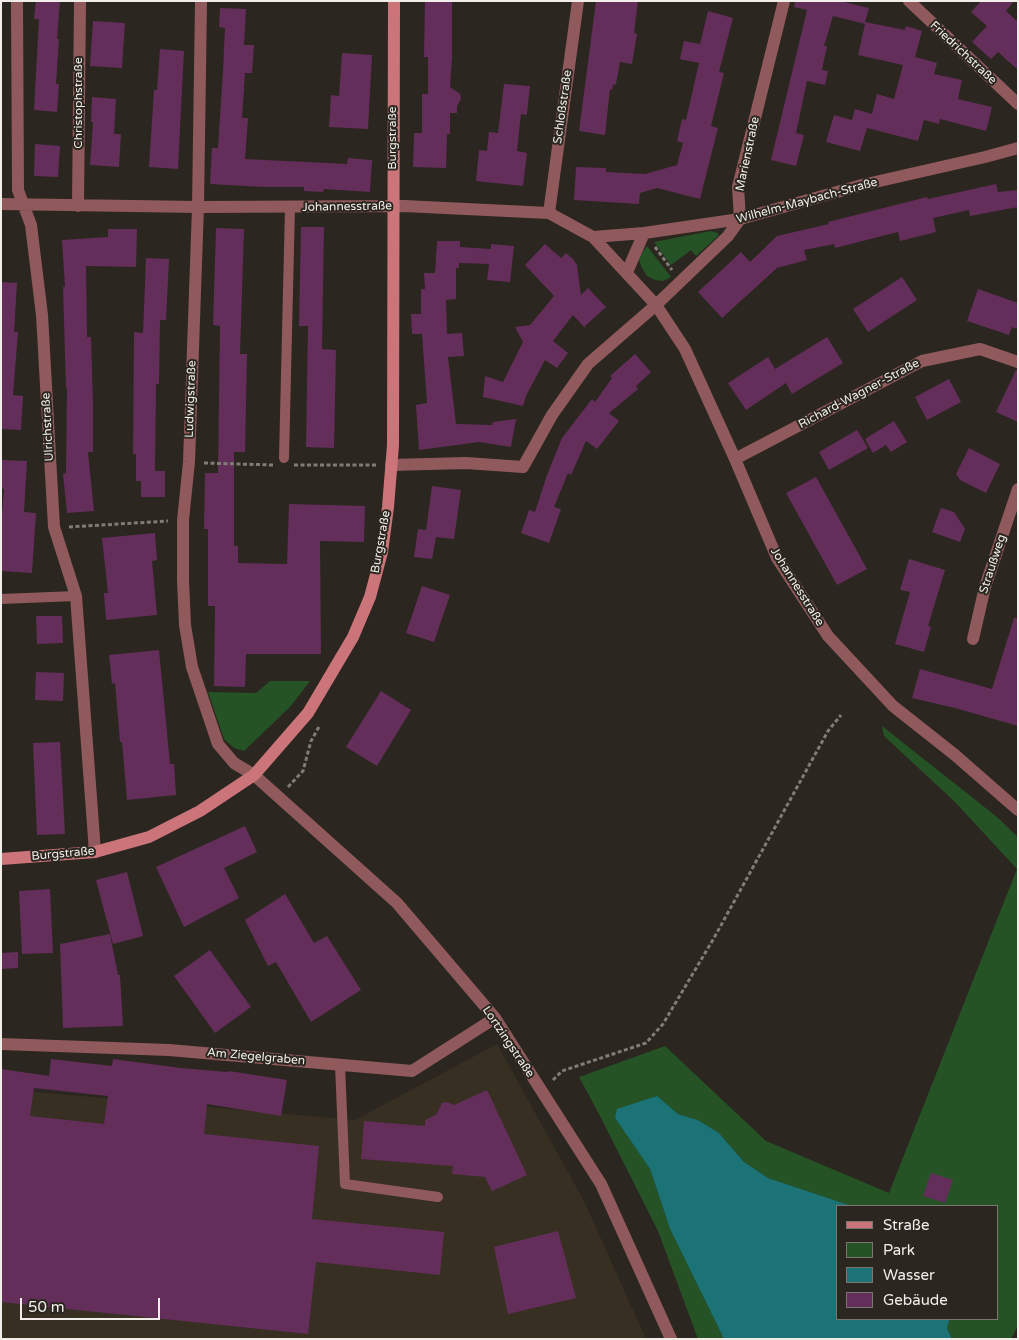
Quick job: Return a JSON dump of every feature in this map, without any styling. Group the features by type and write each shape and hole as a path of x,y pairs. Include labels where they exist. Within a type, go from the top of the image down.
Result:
{"street":[{"name":"Ulrichstraße","path":"17,1 18,190 32,224 42,315 54,527 76,596 95,852"},
{"name":"Christophstraße","path":"78,206 80,1"},
{"name":"Ludwigstraße","path":"201,1 198,207 188,462 183,520 185,625 192,667 218,744 234,762 254,775"},
{"name":"Burgstraße","path":"1,859 95,852 149,837 200,811 254,775 308,713 353,638 370,596 382,552 393,445 392,206 394,1"},
{"name":"Schloßstraße","path":"549,213 578,1"},
{"name":"Marienstraße","path":"740,219 738,187 784,1"},
{"name":"Friedrichstraße","path":"909,1 1018,104"},
{"name":"Wilhelm-Maybach-Straße","path":"592,237 644,233 740,219 862,186 1018,148"},
{"name":"Johannesstraße","path":"1,204 198,207 392,206 549,213 592,237 656,305 684,349 735,459 777,558 828,636 893,706 955,755 1018,810"},
{"path":"391,465 466,463 523,468 552,415 588,364 681,282 728,236 740,219"},
{"path":"626,272 644,233"},
{"name":"Richard-Wagner-Straße","path":"735,459 922,360 980,349 1018,362"},
{"name":"Straußweg","path":"972,640 985,587 1018,489"},
{"name":"Lortzingstraße","path":"254,775 397,903 495,1018 601,1184 671,1339"},
{"name":"Am Ziegelgraben","path":"1,1044 169,1050 412,1071 495,1018"}],"lane":[{"path":"284,458 290,207"},
{"path":"1,600 76,596"},
{"path":"340,1065 345,1184 438,1197"}],"path":[{"path":"644,233 681,282"},
{"path":"54,527 183,520"},
{"path":"562,1071 646,1042 663,1024 714,938 828,731 840,714"},
{"path":"278,796 303,771"}],"shaded area":[{"path":"497,1044 584,1201 646,1339 1,1339 1,1089 355,1120"}],"green space":[{"path":"711,231 718,233 718,236 696,256 691,250 671,265 654,242"},
{"path":"647,246 671,277 663,281 647,276 639,260"},
{"path":"270,681 310,681 290,707 244,751 234,748 224,739 208,692 256,693"},
{"path":"882,726 997,817 1018,837 1018,1326 1011,1339 952,1339 947,1328 950,1320 999,1320 999,1205 849,1205 768,1178 744,1162 719,1133 698,1120 678,1114 656,1096 615,1118 650,1169 670,1229 724,1339 698,1339 658,1231 579,1077 665,1046 766,1141 889,1193 1017,869 954,801 884,736"}],"water":[{"path":"657,1096 678,1114 698,1120 719,1133 744,1162 768,1178 849,1205 836,1205 836,1320 950,1320 947,1328 952,1339 724,1339 670,1229 650,1169 615,1118 617,1109"}],"building":[{"path":"36,1 60,1 57,39 59,39 56,84 59,84 57,112 34,110 39,19 34,19"},
{"path":"425,1 452,1 450,87 460,94 461,99 457,106 457,113 450,113 450,134 447,134 446,168 413,167 414,133 422,133 422,94 428,94 428,57 424,57"},
{"path":"596,1 638,1 634,33 637,34 632,64 620,62 616,84 613,85 612,90 610,89 605,135 579,131"},
{"path":"795,1 840,1 869,8 865,22 905,30 906,26 922,31 915,57 937,63 934,74 962,80 958,99 992,107 986,131 940,119 939,124 924,120 918,141 867,128 860,151 826,142 834,115 852,120 855,109 872,114 877,94 894,99 903,65 858,55 865,24 833,16 824,46 827,46 822,70 828,71 825,85 807,81 796,133 804,135 796,166 771,160 807,10 794,7"},
{"path":"981,1 1014,1 1006,11 1018,22 1018,70 998,52 991,59 972,42 987,26 971,12"},
{"path":"220,8 246,9 244,45 254,45 252,73 245,73 242,118 248,118 245,159 347,164 348,158 372,160 370,192 324,189 323,192 304,191 304,187 210,184 212,148 218,148 223,71 225,28 219,27"},
{"path":"708,11 733,18 719,72 724,73 711,126 718,128 700,199 657,188 640,193 639,204 574,200 576,167 606,168 606,172 645,174 677,165 683,143 677,141 682,119 686,120 699,63 680,59 684,41 700,44"},
{"path":"93,21 125,23 122,68 90,66"},
{"path":"160,49 184,51 178,169 149,167 154,90 157,90"},
{"path":"342,53 372,55 368,129 329,127 331,95 339,96"},
{"path":"504,84 530,86 527,113 526,115 521,114 517,151 527,153 523,186 476,181 479,150 487,151 489,132 498,133"},
{"path":"92,97 116,99 114,134 121,134 119,167 90,165 93,122 91,122"},
{"path":"35,144 60,146 58,177 34,176"},
{"path":"996,184 998,192 1018,190 1018,207 970,216 969,210 933,218 936,232 900,241 898,232 835,248 834,244 804,250 807,260 777,268 722,318 698,292 741,252 750,262 777,236 927,197 928,199"},
{"path":"301,227 324,227 322,349 336,350 334,448 306,447 308,326 299,326"},
{"path":"216,228 244,229 240,354 247,354 245,452 234,452 234,546 238,546 238,563 287,564 289,504 365,506 364,542 320,541 321,654 246,654 245,687 214,686 215,606 208,606 208,529 204,529 205,473 218,473 220,326 213,325"},
{"path":"108,229 137,229 136,267 86,266 87,337 91,337 93,405 93,452 88,452 94,511 67,513 63,474 66,473 67,388 62,240 108,237"},
{"path":"437,241 460,241 460,247 491,249 491,244 514,246 510,282 487,280 489,264 459,263 459,268 456,268 456,299 446,300 447,334 462,333 464,356 448,357 456,424 492,425 493,422 516,419 511,447 479,442 419,450 416,405 427,403 422,334 412,334 411,314 421,314 421,289 425,289 424,273 435,273"},
{"path":"545,244 561,258 566,253 573,259 577,265 581,295 588,288 606,307 585,328 573,315 553,341 568,353 557,368 545,360 526,396 523,406 483,397 485,376 503,382 523,342 515,327 530,325 554,296 525,265"},
{"path":"146,258 169,259 166,320 160,320 159,384 156,384 155,471 165,471 165,497 141,497 141,481 136,481 136,454 133,454 134,332 143,333"},
{"path":"902,277 917,300 868,332 853,309"},
{"path":"1,282 17,283 14,332 18,332 13,395 23,396 21,430 1,429"},
{"path":"978,289 1018,303 1018,329 1012,327 1009,335 967,321"},
{"path":"827,337 843,363 792,394 786,383 746,410 728,383 768,357 775,369"},
{"path":"635,354 651,372 636,386 638,389 609,413 619,421 597,449 586,441 571,475 568,473 554,507 561,509 549,543 521,533 529,510 535,512 562,438 592,399 595,402 612,378 610,376"},
{"path":"1016,370 1018,370 1018,422 996,412"},
{"path":"949,379 961,402 927,420 915,397"},
{"path":"894,421 907,442 891,452 886,445 873,453 865,439"},
{"path":"857,430 868,448 829,470 819,452"},
{"path":"969,448 1000,464 986,493 960,480 956,474"},
{"path":"1,460 27,461 24,512 36,513 32,573 1,571 1,527 4,489 1,488"},
{"path":"816,477 867,569 837,585 786,493"},
{"path":"432,486 461,490 454,539 436,537 432,559 414,557 418,529 426,530"},
{"path":"941,508 954,512 965,529 960,542 932,532"},
{"path":"155,533 157,560 152,561 157,615 106,620 104,593 108,593 102,538"},
{"path":"909,559 945,570 928,626 931,627 924,652 895,644 910,592 900,590"},
{"path":"422,586 450,595 434,642 406,633"},
{"path":"36,616 62,616 63,643 37,644"},
{"path":"1014,618 1018,618 1018,726 912,698 920,669 992,689"},
{"path":"159,650 170,764 174,764 176,795 127,800 115,683 112,684 109,655"},
{"path":"36,672 64,673 63,701 35,700"},
{"path":"381,691 411,710 377,766 346,747"},
{"path":"60,742 65,834 37,835 33,743"},
{"path":"245,826 257,852 224,868 239,898 184,927 156,867"},
{"path":"127,872 143,936 113,944 96,880"},
{"path":"50,889 53,953 22,954 19,891"},
{"path":"285,894 314,943 327,936 361,990 311,1022 276,962 268,966 245,920"},
{"path":"110,934 118,975 120,975 123,1026 63,1028 60,944"},
{"path":"210,950 251,1007 215,1033 174,976"},
{"path":"18,952 18,968 1,969 1,953"},
{"path":"51,1059 112,1066 113,1059 181,1068 229,1071 287,1080 281,1116 207,1104 204,1134 319,1146 312,1219 444,1232 440,1275 316,1262 308,1334 1,1302 1,1069 49,1076","holes":["34,1088 108,1096 104,1124 30,1116"]},
{"path":"487,1090 527,1175 492,1191 485,1177 452,1174 453,1166 361,1159 364,1121 425,1126 425,1120 436,1115 442,1103 447,1102 454,1105"},
{"path":"931,1173 953,1180 945,1203 923,1196"},
{"path":"558,1231 576,1298 508,1314 494,1247"}]}
